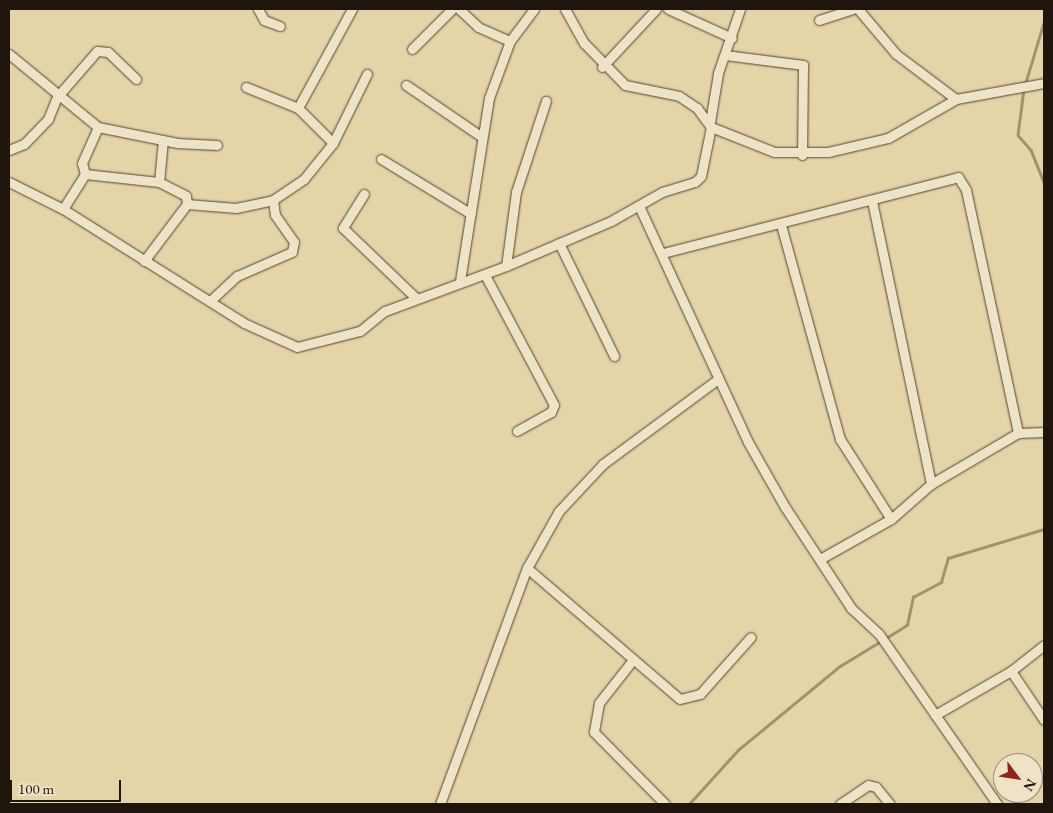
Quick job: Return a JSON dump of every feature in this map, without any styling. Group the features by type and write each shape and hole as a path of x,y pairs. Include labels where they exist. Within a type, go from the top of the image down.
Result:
{"street":[{"path":"258,9 264,20 280,26"},
{"path":"298,108 352,9"},
{"path":"412,49 452,9"},
{"path":"459,9 478,26 510,41"},
{"path":"460,281 482,137 499,63 510,41 534,9"},
{"path":"565,9 602,67 625,85 690,101 710,125 750,146 802,155 903,133 956,99 1019,86 1044,83"},
{"path":"602,67 656,9"},
{"path":"668,9 732,38"},
{"path":"9,182 63,209 210,301 297,347 360,331 385,311 460,281 486,275 698,180 725,55 740,9"},
{"path":"819,20 852,9"},
{"path":"858,9 896,54 956,99"},
{"path":"9,150 24,144 42,126 57,96 101,49 136,79"},
{"path":"9,54 57,96 98,127 163,140 218,145"},
{"path":"725,55 803,65 802,155"},
{"path":"187,204 236,208 273,200 304,179 333,143 367,74"},
{"path":"406,85 482,137"},
{"path":"246,87 298,108 333,143"},
{"path":"506,266 516,192 546,101"},
{"path":"63,209 85,174 82,163 98,127"},
{"path":"159,182 163,140"},
{"path":"381,158 471,214"},
{"path":"85,174 159,182 186,196 187,204 144,261"},
{"path":"663,253 781,225 958,177 962,180 1018,433"},
{"path":"364,194 343,228 416,298"},
{"path":"210,301 237,276 292,252 294,242 275,215 273,200"},
{"path":"872,200 931,484"},
{"path":"639,206 663,253 718,379 780,499 851,608 879,634 997,804"},
{"path":"781,225 840,439 891,519"},
{"path":"559,242 614,356"},
{"path":"486,275 554,405 551,412 517,431"},
{"path":"440,804 527,568 559,511 585,480 718,379"},
{"path":"820,559 891,519 931,484 1018,433 1044,432"},
{"path":"527,568 632,661 675,696 690,700 752,637"},
{"path":"936,715 1012,671 1044,645"},
{"path":"632,661 599,703 594,732 665,804"},
{"path":"1012,671 1044,720"},
{"path":"840,804 868,785 876,787 890,804"}],"waterway":[{"path":"1025,84 1044,21"},
{"path":"1024,89 1018,135 1031,150 1044,183"},
{"path":"886,638 907,625 913,597 941,582 948,558 1044,529"},
{"path":"689,804 738,750 840,666 881,641"}]}
